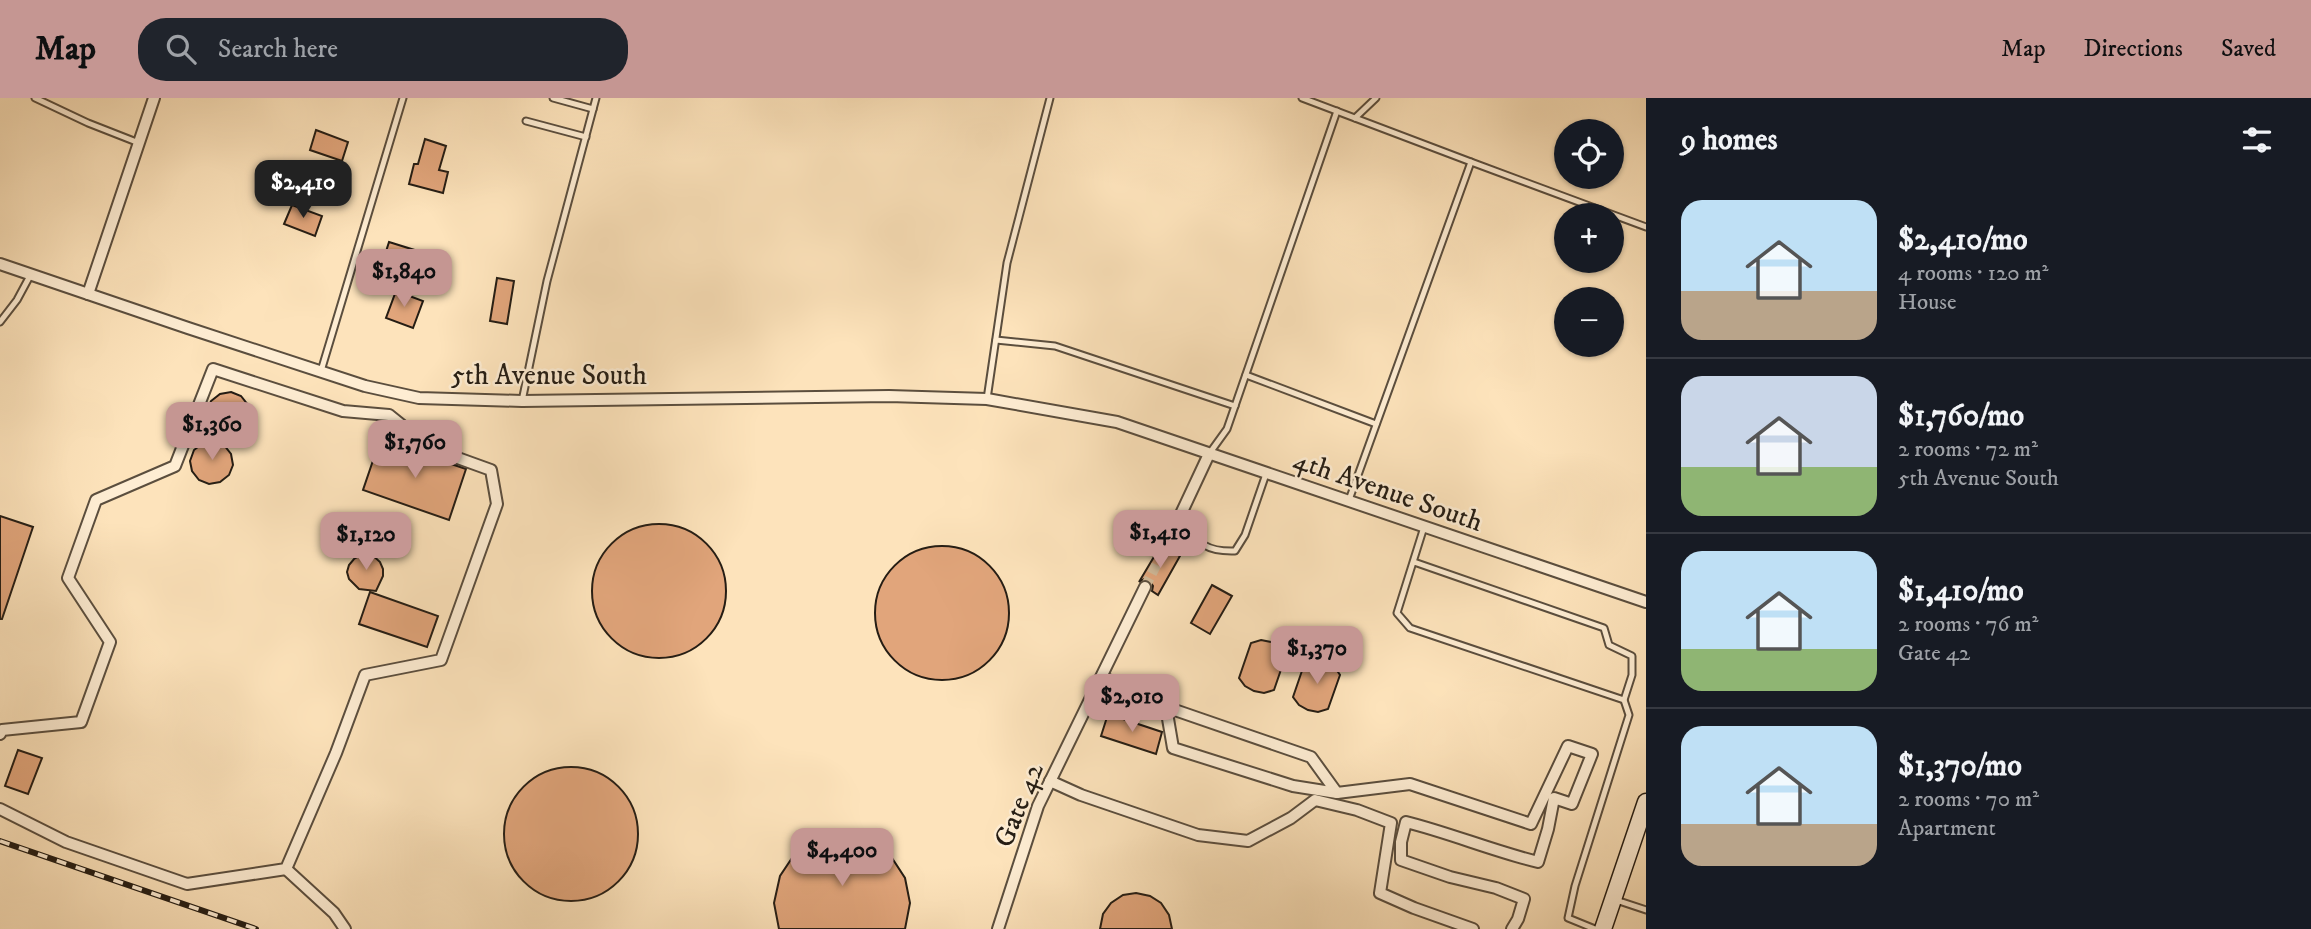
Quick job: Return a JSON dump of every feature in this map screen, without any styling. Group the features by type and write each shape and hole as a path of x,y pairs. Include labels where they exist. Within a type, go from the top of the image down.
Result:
{"street":[{"path":"88,294 154,98"},
{"name":"5th Avenue South","path":"0,264 365,386 419,398 522,401 889,396 987,399 1116,422"},
{"path":"0,734 2,730 81,722 110,642 68,578 96,500 175,466 213,369 343,411 389,415 430,448 491,470 497,504 441,660 365,675 336,753 286,869"},
{"name":"4th Avenue South","path":"1116,422 1646,602"},
{"path":"1165,548 1209,454"},
{"name":"Gate 42","path":"998,929 1038,806 1145,587"},
{"path":"1102,677 1166,707 1311,757 1337,793"},
{"path":"1166,707 1173,748 1293,786 1337,793 1410,784 1531,824 1568,746 1592,754 1572,804 1554,798 1538,862 1406,822 1401,842 1401,860 1524,899 1512,929"},
{"path":"1051,781 1081,795 1198,835 1248,841 1291,818 1315,800 1357,810 1391,823 1380,892 1414,908 1473,929"},
{"path":"1603,929 1646,803"},
{"path":"0,809 66,842 187,884 286,869"},
{"path":"286,869 334,913 345,929"}],"lane":[{"path":"35,98 139,143"},
{"path":"321,371 403,98"},
{"path":"553,98 593,109"},
{"path":"522,401 547,281 596,98"},
{"path":"987,399 1007,262 1050,98"},
{"path":"1302,98 1646,227"},
{"path":"1354,118 1376,98"},
{"path":"1209,454 1227,429 1337,111"},
{"path":"526,121 586,137"},
{"path":"1348,501 1471,162"},
{"path":"0,321 17,300 31,274"},
{"path":"996,340 1055,346 1235,406"},
{"path":"1246,375 1376,424"},
{"path":"1179,517 1197,540 1215,552 1235,551 1245,535 1266,473"},
{"path":"1424,527 1397,613 1410,628 1623,700"},
{"path":"1414,562 1604,628 1609,645 1632,656 1632,675 1623,700 1629,715 1575,886 1568,918 1595,929"},
{"path":"1613,899 1646,910"}],"building":[{"path":"316,130 348,142 342,161 310,150"},
{"path":"425,139 446,146 439,170 448,172 443,193 409,184"},
{"path":"292,205 322,216 315,236 284,224"},
{"path":"389,242 421,252 415,271 383,261"},
{"path":"497,278 514,281 507,324 490,321"},
{"path":"396,291 423,301 413,328 386,318"},
{"path":"231,392 241,396 248,405 250,416 246,426 237,433 220,436 209,422 207,411 211,401 220,394"},
{"path":"220,440 231,454 233,465 229,475 220,482 209,484 199,480 192,471 190,461 194,450 203,443"},
{"path":"380,440 466,469 449,520 363,490"},
{"path":"374,513 385,513 394,520 397,535 388,546 372,551 361,530 363,523"},
{"path":"0,516 33,527 2,619 0,619"},
{"path":"659,524 685,529 706,544 721,565 726,591 721,617 706,638 685,653 659,658 633,653 612,638 597,617 592,591 597,565 612,544 633,529"},
{"path":"942,546 968,551 989,566 1004,587 1009,613 1004,639 989,660 968,675 942,680 916,675 895,660 880,639 875,613 880,587 895,566 916,551"},
{"path":"1158,550 1162,555 1172,552 1180,556 1158,595 1152,591 1153,586 1149,580 1139,582"},
{"path":"368,551 380,562 383,569 383,576 376,591 359,589 349,579 347,572 354,559"},
{"path":"1212,585 1232,596 1210,634 1191,623"},
{"path":"370,592 438,616 427,647 359,624"},
{"path":"1261,640 1280,647 1286,655 1274,690 1264,693 1245,686 1239,678 1251,643"},
{"path":"1315,660 1334,666 1340,675 1328,709 1318,712 1299,705 1293,697 1305,662"},
{"path":"1108,714 1162,732 1156,754 1101,736"},
{"path":"18,750 42,758 28,794 5,786"},
{"path":"571,767 597,772 618,787 633,808 638,834 633,860 618,881 597,896 571,901 545,896 524,881 509,860 504,834 509,808 524,787 545,772"},
{"path":"842,835 869,841 890,855 905,878 910,903 905,929 779,929 774,903 780,876 794,855 817,840"},
{"path":"1136,893 1150,896 1161,903 1169,915 1172,929 1100,929 1103,914 1111,903 1123,895"}],"tunnel":[{"path":"1145,587 1165,548"}],"railway":[{"path":"0,841 256,929"}]}
